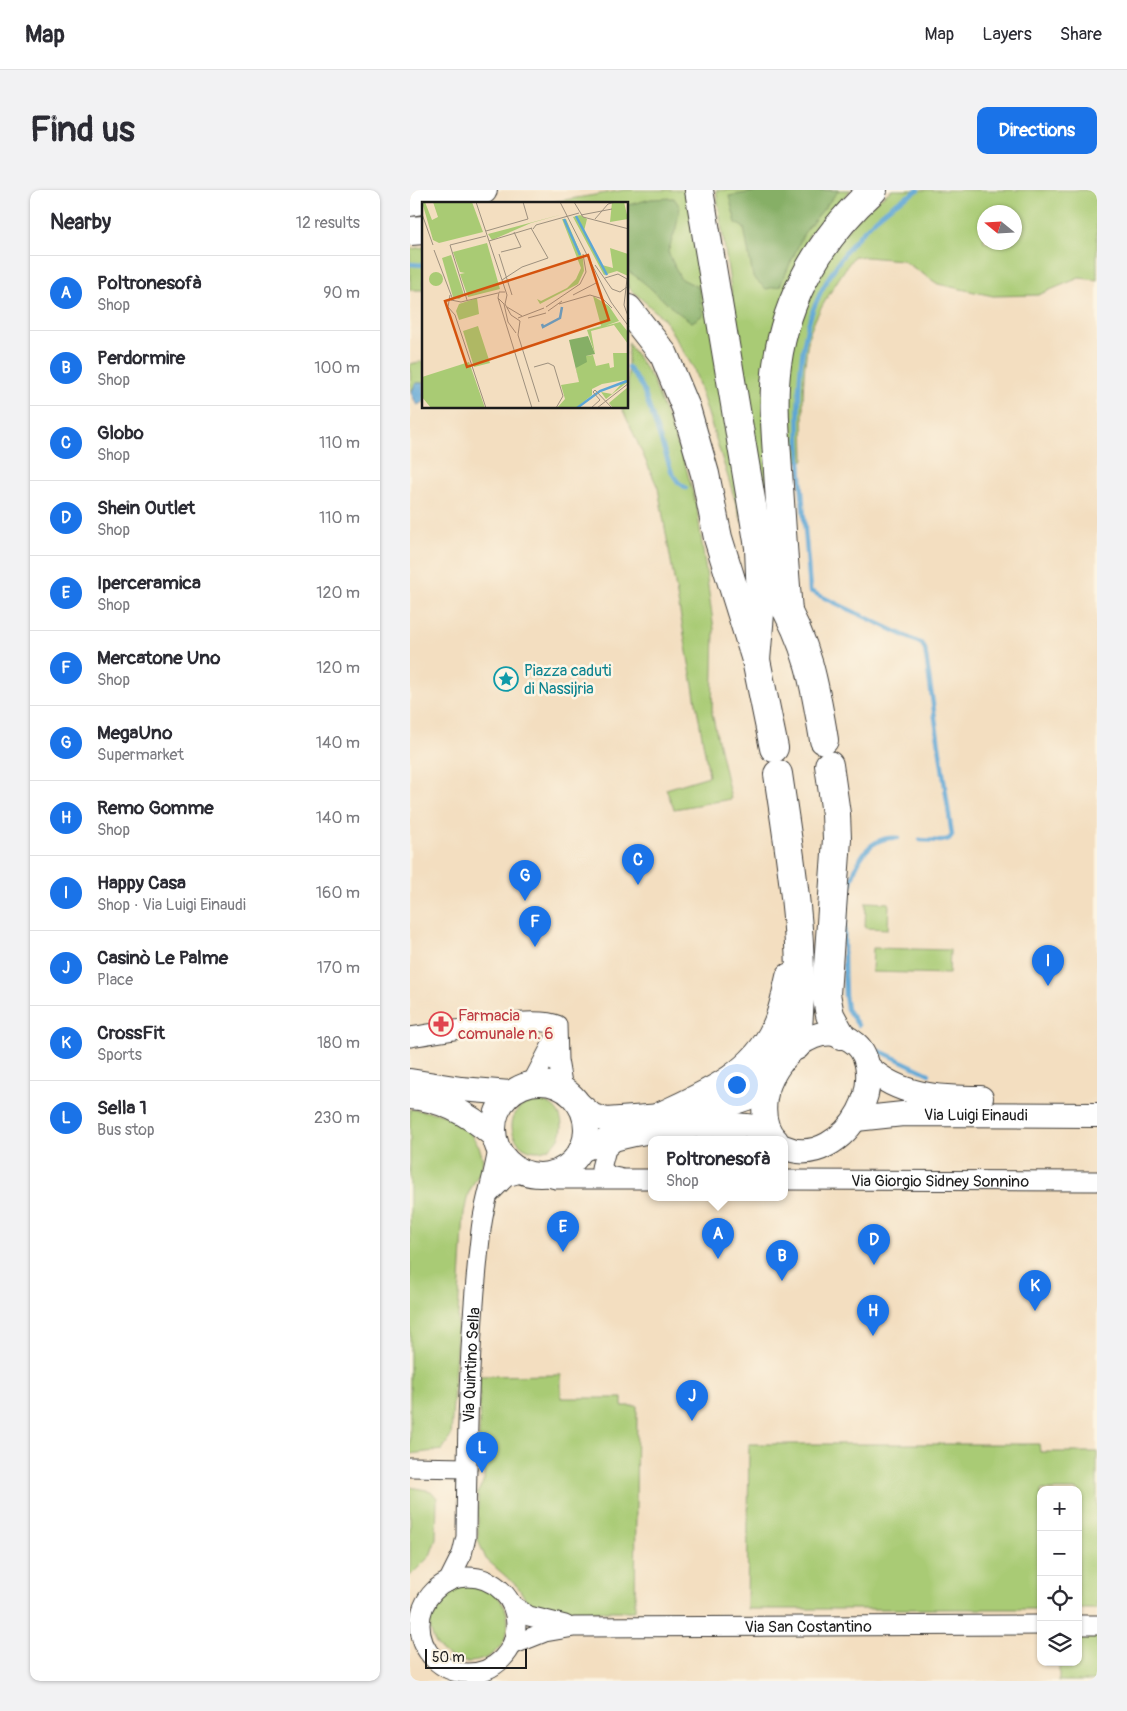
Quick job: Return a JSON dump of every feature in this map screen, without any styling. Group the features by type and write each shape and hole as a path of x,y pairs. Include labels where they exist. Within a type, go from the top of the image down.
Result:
{"highway":[{"path":"410,202 483,190"},
{"path":"699,190 759,548 761,602 756,660"},
{"path":"788,611 775,417 777,365 789,316 808,269 835,229 873,190"},
{"path":"629,310 664,355 686,408 705,474 718,538 756,660 776,761 792,865 801,996 796,1046"},
{"path":"759,548 771,582 788,611 809,660 827,753 836,814 837,839 826,994 830,1015 841,1035"},
{"path":"661,1116 729,1081 749,1066 763,1050 776,1028 798,942"}],"main road":[{"path":"410,1097 438,1102 476,1120 496,1143 508,1162 533,1174 564,1168 581,1150 619,1137 731,1124 772,1134 764,1106 770,1079 777,1066 796,1046 820,1035 841,1035"},
{"name":"Via Luigi Einaudi","path":"841,1035 859,1047 868,1067 881,1079 900,1089 920,1094 953,1098 1097,1100"},
{"path":"788,1147 802,1152 824,1146 836,1139 856,1119 867,1093 868,1067"},
{"path":"410,1080 461,1089 510,1093 532,1083 548,1083 571,1097 592,1116 606,1120 661,1116 726,1105 747,1098 770,1079"},
{"path":"496,1143 496,1112 510,1093"},
{"path":"571,1097 586,1127 581,1150"},
{"name":"Via Luigi Einaudi","path":"856,1119 903,1114 1097,1115"}],"street":[{"path":"410,1037 546,1020 557,1025 557,1033 571,1097"},
{"path":"532,1083 557,1033"},
{"path":"619,1137 606,1149 601,1168 609,1176 621,1178"},
{"name":"Via Quintino Sella","path":"448,1582 462,1554 466,1537 468,1376 483,1217 489,1194 496,1143"},
{"path":"489,1194 506,1177 533,1174 556,1179 648,1179"},
{"name":"Via Giorgio Sidney Sonnino","path":"788,1180 1097,1181"},
{"path":"410,1467 467,1468"},
{"name":"Via Quintino Sella","path":"466,1537 473,1562 486,1581"},
{"path":"410,1611 426,1602 439,1587 448,1582 467,1577 486,1581"},
{"name":"Via San Costantino","path":"486,1581 499,1588 512,1605 530,1616 547,1622 574,1627"},
{"name":"Via San Costantino","path":"426,1602 417,1639 440,1664 450,1670 473,1673 484,1671 500,1662 512,1645 545,1632 574,1627 1037,1625"},
{"path":"512,1605 516,1629 512,1645"},
{"path":"1082,1625 1097,1625"}],"green space":[{"path":"625,190 692,190 742,522 694,369 664,319 629,288 629,202 552,202"},
{"path":"716,190 851,190 810,234 786,287 772,498 759,475"},
{"path":"765,190 839,190 804,233 780,286 766,289 753,277 744,228 736,223 729,196"},
{"path":"892,190 1097,190 1097,280 1079,278 1038,295 993,296 938,284 902,260 854,256 822,307 809,336 804,382 804,460 791,462 786,384 798,320 819,270 850,226"},
{"path":"674,198 680,207 676,228 668,252 680,278 698,287 703,315 692,322 629,272 629,205 651,199"},
{"path":"422,247 422,290 410,290 410,249"},
{"path":"629,344 652,378 686,467 697,508 714,629 712,713 731,799 674,809 666,789 709,776 658,488 622,409 629,409"},
{"path":"422,361 422,383 416,383 411,393 410,364"},
{"path":"866,902 889,903 888,929 865,928"},
{"path":"873,948 950,950 949,974 872,972"},
{"path":"537,1101 551,1105 558,1112 562,1126 558,1140 551,1147 537,1151 523,1147 516,1140 512,1126 516,1112 523,1105"},
{"path":"410,1109 436,1113 455,1119 467,1129 479,1146 483,1160 482,1167 468,1194 464,1213 451,1436 442,1450 410,1454"},
{"path":"561,1375 561,1398 622,1398 622,1406 637,1406 635,1611 542,1611 526,1600 518,1587 486,1559 478,1540 478,1492 484,1480 485,1449 479,1442 480,1376"},
{"path":"749,1444 1039,1444 1040,1452 1097,1452 1097,1609 1082,1609 1082,1486 1037,1486 1037,1609 747,1609"},
{"path":"410,1487 431,1491 437,1498 436,1539 430,1556 410,1576"},
{"path":"469,1584 484,1587 501,1601 505,1608 508,1623 505,1638 491,1655 484,1659 469,1662 454,1659 437,1645 433,1638 430,1623 433,1608 447,1591 454,1587"},
{"path":"1082,1637 1097,1637 1097,1681 1059,1681 1059,1666 1082,1666"}],"water":[{"path":"416,383 422,383 422,403 417,405 411,393"}],"waterway":[{"path":"918,190 896,203 876,219 839,260 829,276 813,309 808,325 802,355 799,387 799,421 802,492 810,591 922,644 925,649 952,835 949,839 941,841 920,840"},
{"path":"410,264 422,265"},
{"path":"629,368 642,386 672,473 678,482 686,488"},
{"path":"858,1025 847,1009 845,995 845,926 853,875 863,855 878,842 898,838"},
{"path":"880,1051 929,1074"}],"place":[{"name":"Piazza caduti di Nassijria","path":"506,679"},
{"name":"Globo","path":"638,885"},
{"name":"MegaUno","path":"525,901"},
{"name":"Mercatone Uno","path":"535,947"},
{"name":"Happy Casa","path":"1048,986"},
{"name":"Farmacia comunale n. 6","path":"441,1024"},
{"name":"Iperceramica","path":"563,1252"},
{"name":"Poltronesofà","path":"718,1259"},
{"name":"Shein Outlet","path":"874,1265"},
{"name":"Perdormire","path":"782,1281"},
{"name":"CrossFit","path":"1035,1311"},
{"name":"Remo Gomme","path":"873,1336"},
{"name":"Casinò Le Palme","path":"692,1421"},
{"name":"Sella 1","path":"482,1473"}]}
